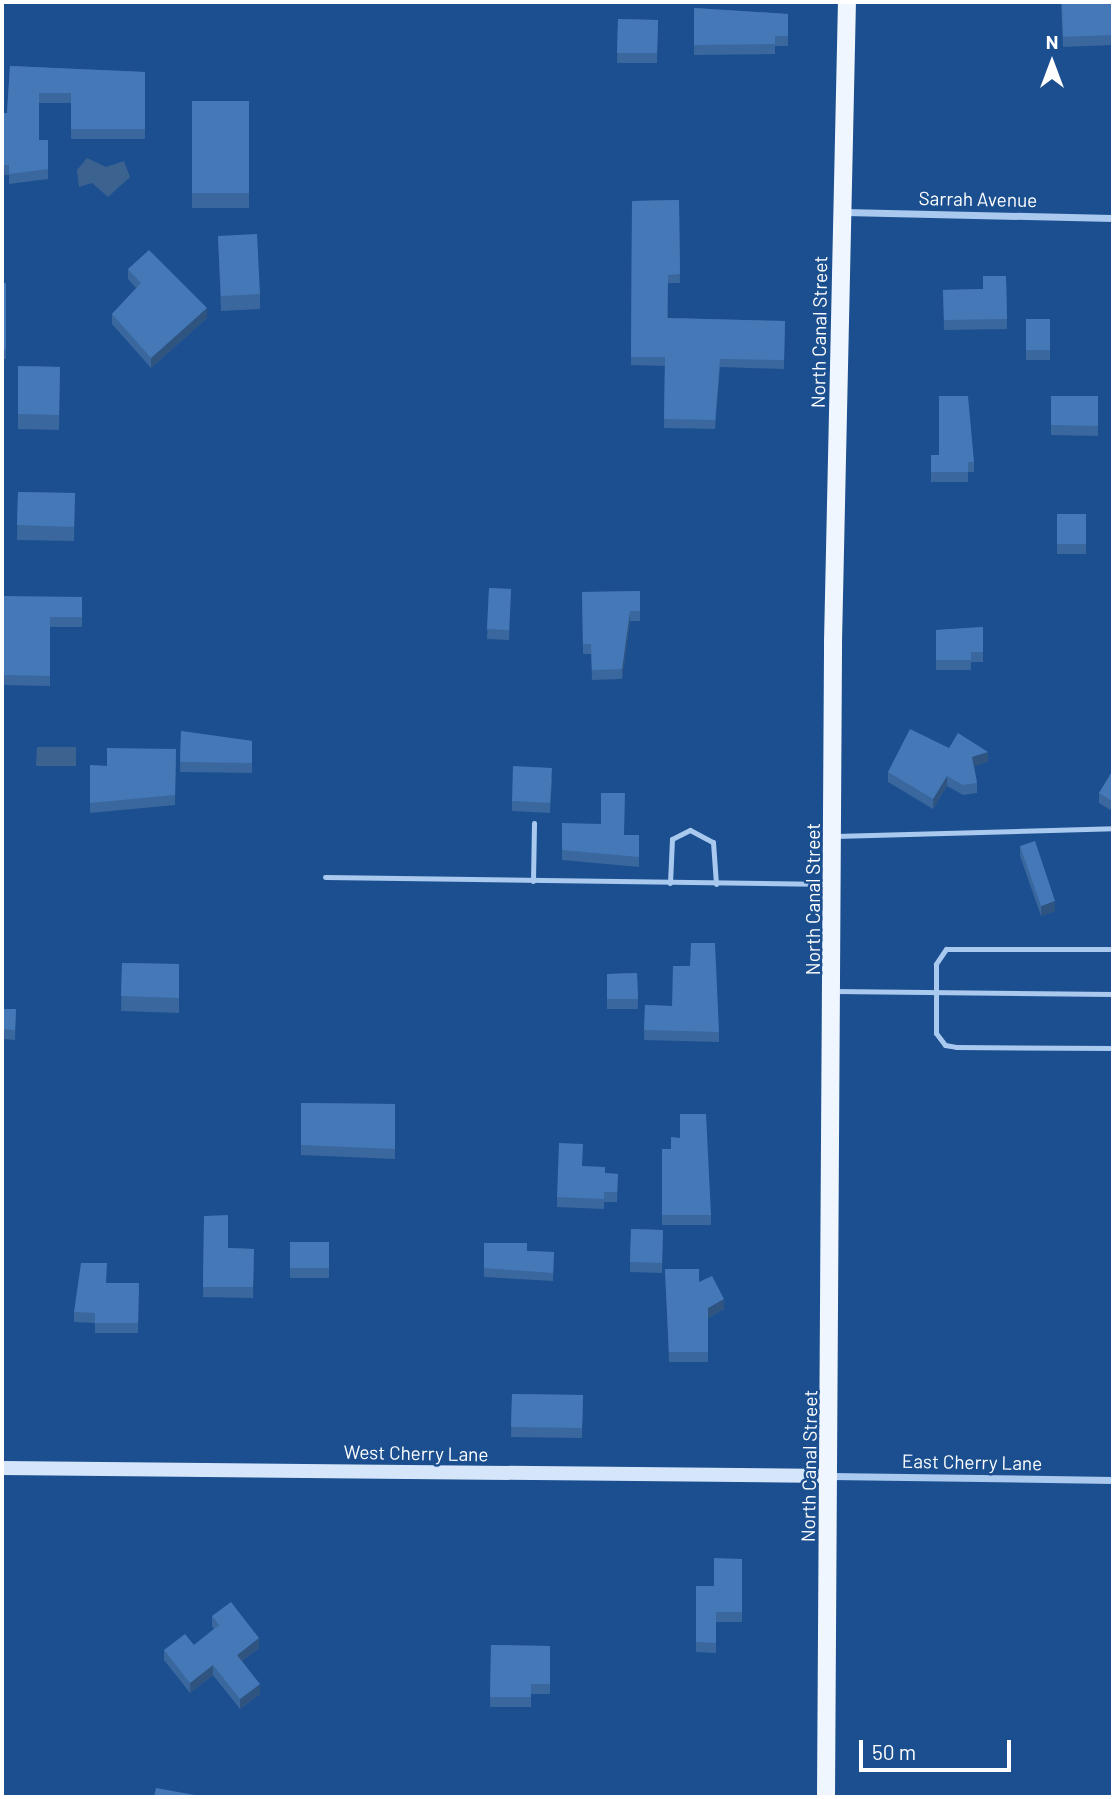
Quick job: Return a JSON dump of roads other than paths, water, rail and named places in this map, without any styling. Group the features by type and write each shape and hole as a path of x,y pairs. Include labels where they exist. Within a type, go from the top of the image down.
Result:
{"main road":[{"name":"North Canal Street","path":"826,1797 835,836 847,2"}],"street":[{"name":"Sarrah Avenue","path":"843,212 1113,218"},
{"name":"West Cherry Lane","path":"2,1468 830,1476"},
{"name":"East Cherry Lane","path":"830,1476 1113,1480"}],"lane":[{"path":"533,881 534,823"},
{"path":"835,836 1113,828"},
{"path":"670,883 672,839 690,830 713,842 716,884"},
{"path":"326,877 835,884"},
{"path":"1113,949 946,949 936,964 936,1032 944,1045 1113,1048"},
{"path":"834,991 1113,994"}],"water":[{"path":"87,158 106,167 124,161 130,177 108,197 92,183 79,187 77,170"},
{"path":"37,747 76,747 76,766 36,766"}]}
